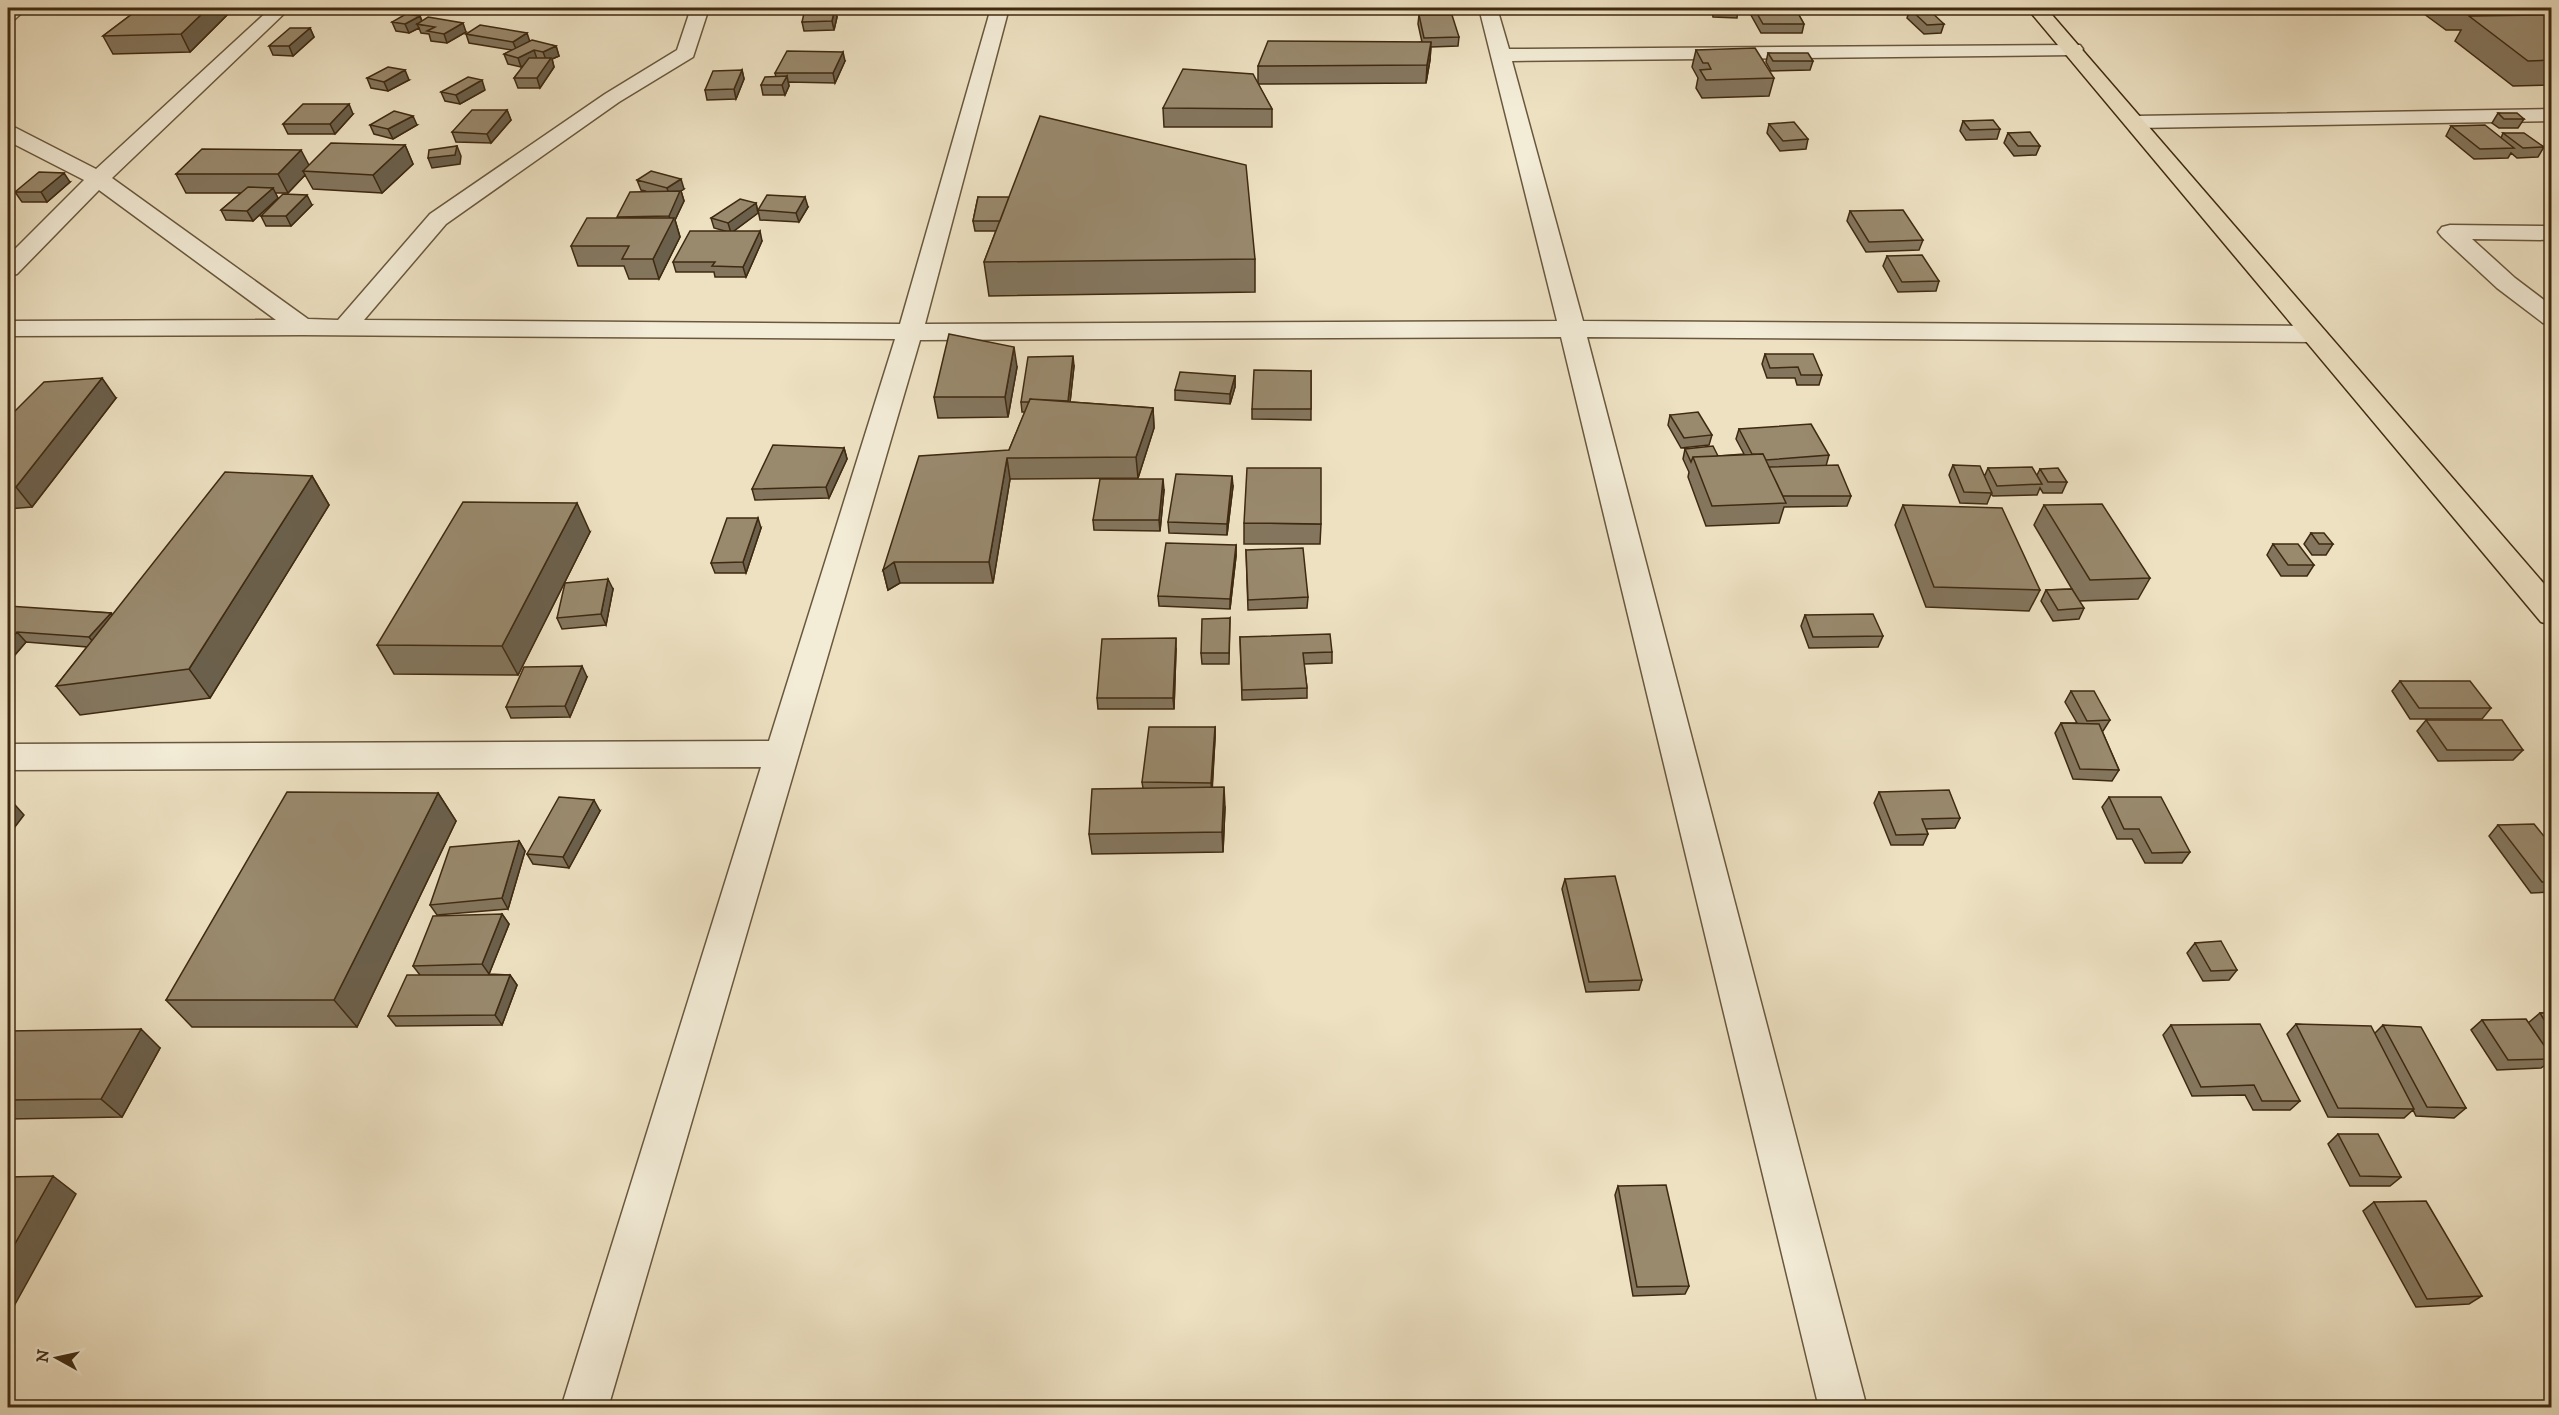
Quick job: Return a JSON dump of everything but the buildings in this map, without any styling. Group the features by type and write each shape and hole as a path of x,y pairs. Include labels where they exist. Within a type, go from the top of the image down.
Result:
{"main road":[{"path":"2036,8 2136,122 2312,334 2552,614"}],"street":[{"path":"8,15 18,8"},
{"path":"8,269 98,179 281,8"},
{"path":"345,327 438,219 612,98 686,53 700,8"},
{"path":"584,1407 910,332 1000,8"},
{"path":"1488,8 1572,329 1843,1407"},
{"path":"1500,55 2073,49"},
{"path":"2136,122 2552,115"},
{"path":"8,133 98,179 302,327"},
{"path":"2552,233 2450,232 2506,283 2552,318"},
{"path":"8,329 345,327 910,332 1572,329 2312,334"},
{"path":"8,757 783,754"}]}
